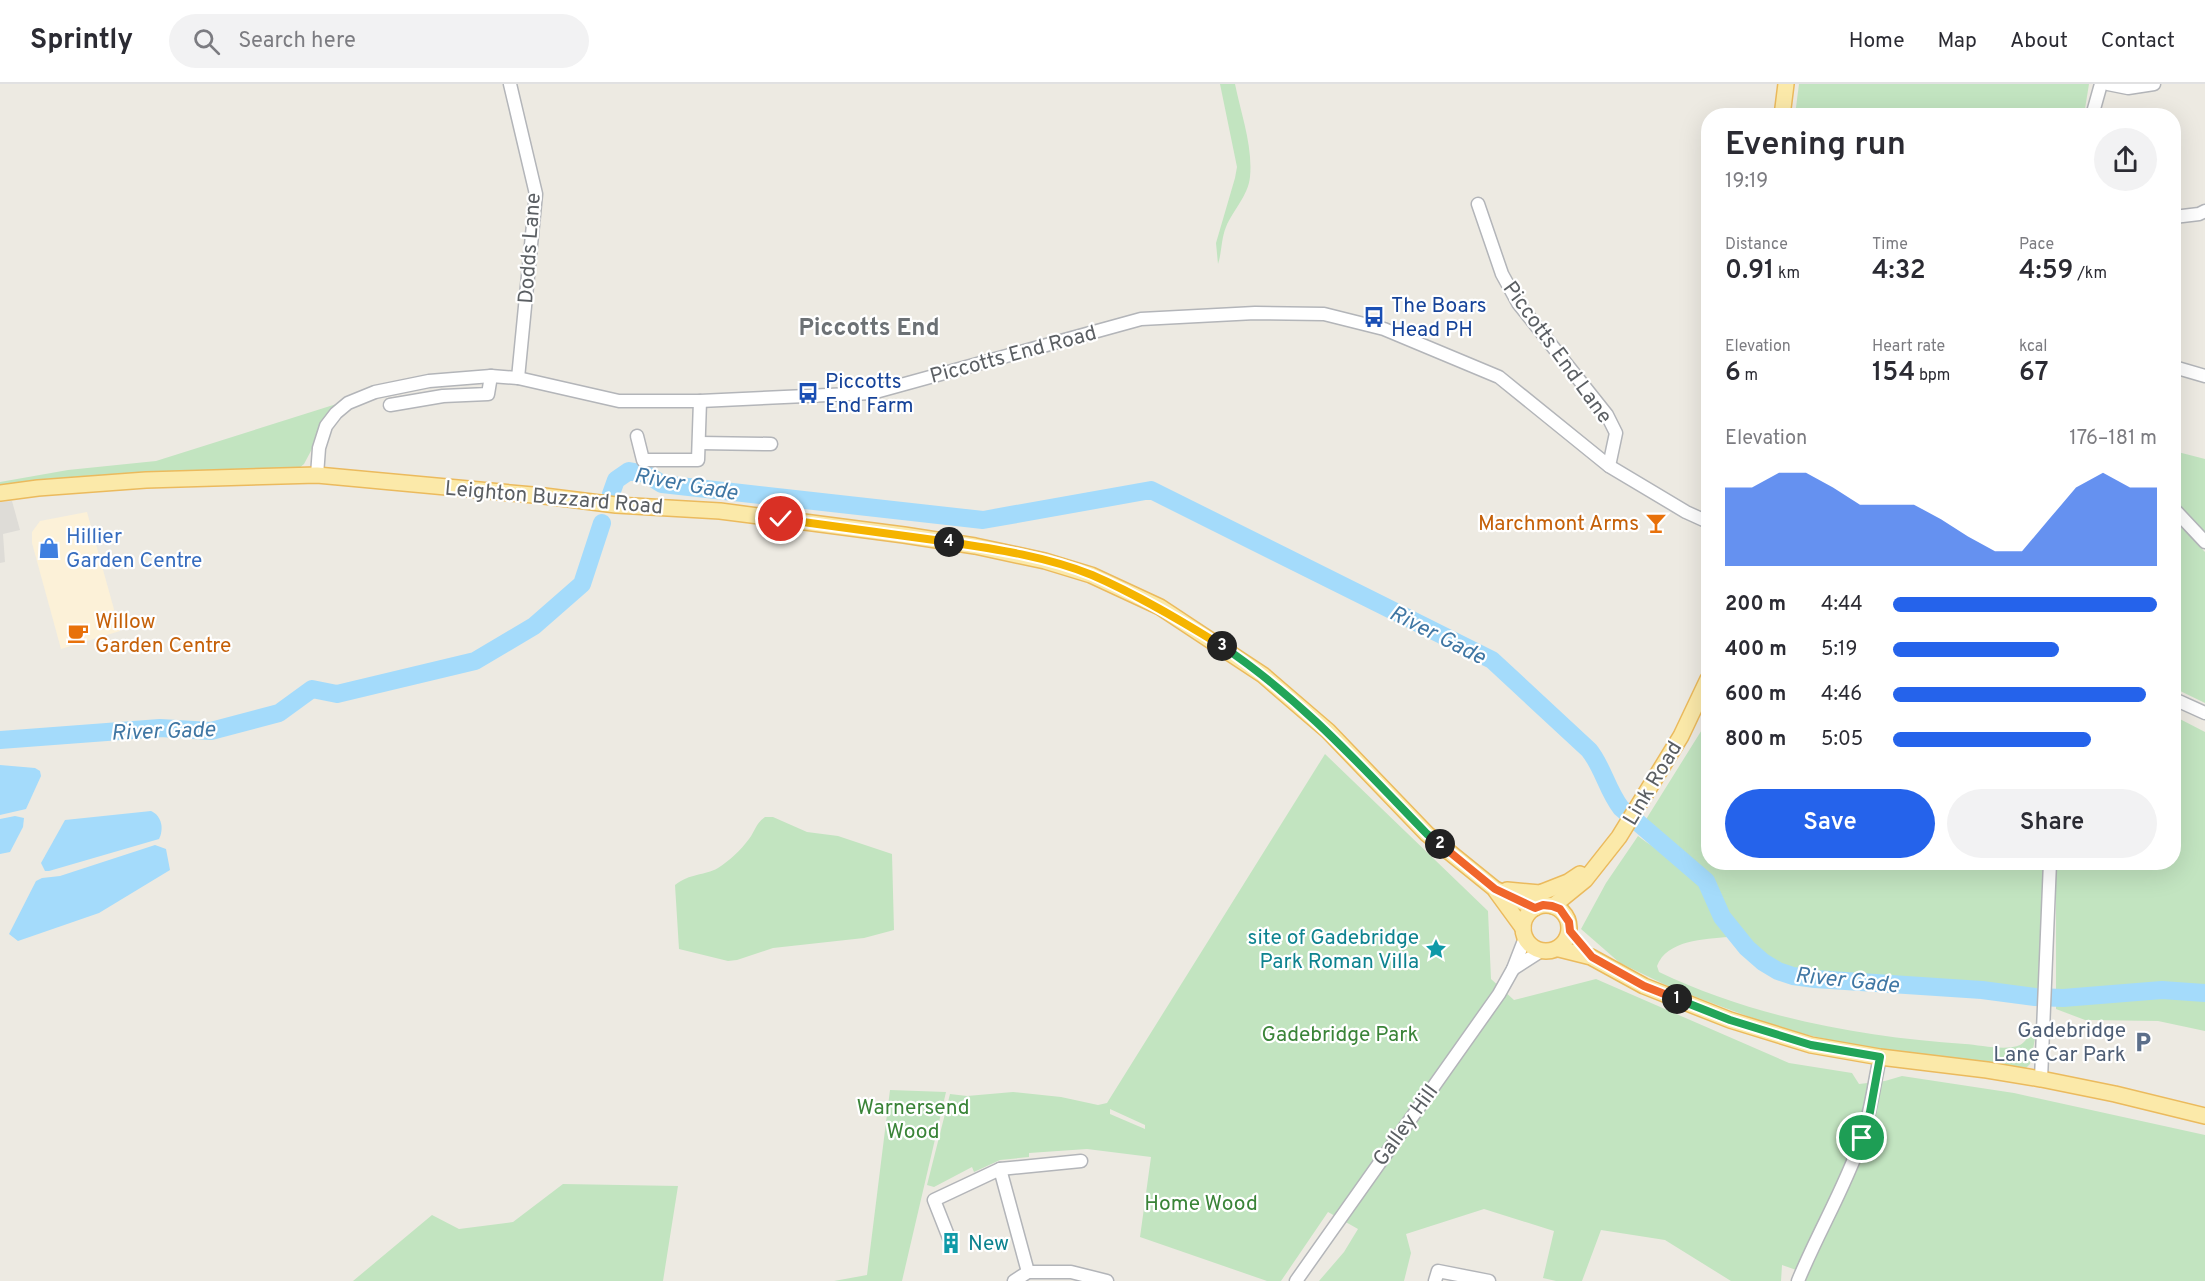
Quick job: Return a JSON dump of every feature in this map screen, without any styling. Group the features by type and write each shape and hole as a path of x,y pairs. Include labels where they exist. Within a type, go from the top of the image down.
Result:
{"main road":[{"path":"1783,108 1786,84"},
{"name":"Leighton Buzzard Road","path":"0,493 146,480 317,476 544,496 616,505 720,511 975,546 1045,561 1091,575 1160,608 1263,675 1328,731 1427,834 1495,889 1535,908"},
{"name":"Link Road","path":"1552,906 1585,880 1619,837 1681,736 1701,694"},
{"path":"1495,889 1540,893 1568,882 1600,862"},
{"name":"Link Road","path":"1569,926 1574,904 1585,880"},
{"name":"Leighton Buzzard Road","path":"1495,889 1524,933"},
{"path":"1569,926 1566,942 1551,951 1541,951 1530,945 1524,933 1525,920 1535,908 1543,905 1552,906 1560,909 1569,926 1592,957"},
{"path":"1559,948 1592,957 1644,986 1730,1020 1811,1045 2041,1079 2205,1116"}],"street":[{"name":"Dodds Lane","path":"510,84 536,194 518,378"},
{"path":"2094,108 2101,84"},
{"path":"2108,84 2128,88 2154,84"},
{"name":"Piccotts End Lane","path":"1478,204 1502,274 1518,303 1607,415 1616,432 1609,466"},
{"path":"2181,216 2205,211"},
{"name":"Piccotts End Road","path":"317,476 319,448 326,426 336,413 348,403 375,392 429,381 491,376 518,378 619,400 700,401 872,393 1141,319 1255,313 1324,314 1384,329 1499,377 1609,466 1686,513 1701,519"},
{"path":"2181,369 2205,376"},
{"path":"390,405 443,396 489,394 491,376"},
{"path":"637,436 643,460 698,460 700,401"},
{"path":"699,443 771,444"},
{"path":"2181,516 2205,542"},
{"path":"2181,702 2205,713"},
{"path":"2041,1079 2050,870"},
{"name":"Galley Hill","path":"1296,1281 1499,994 1513,969 1524,933"},
{"name":"Galley Hill","path":"1513,969 1541,951"},
{"path":"1798,1281 1844,1184 1862,1138 1870,1112 1880,1057"},
{"path":"950,1238 934,1200 1000,1169 1081,1161"},
{"path":"1000,1169 1028,1272"},
{"path":"1014,1281 1028,1272 1071,1272 1103,1281"},
{"path":"1437,1276 1489,1281"}],"shaded area":[{"path":"12,501 20,530 3,534 5,562 0,563 0,502"},
{"name":"Hillier Garden Centre","path":"87,512 120,631 61,649 32,543 32,532 40,521"}],"green space":[{"path":"1220,84 1235,84 1250,154 1250,177 1243,197 1226,227 1218,264 1216,243 1237,167"},
{"path":"1799,84 2089,84 2085,108 1796,108"},
{"path":"346,401 321,432 304,464 298,469 235,469 0,486 0,482 68,470 156,461"},
{"path":"2181,453 2205,459 2205,542 2181,516"},
{"path":"2181,527 2205,552 2205,703 2181,691"},
{"path":"2181,720 2205,732 2205,1031 2158,1021 2085,1020 2056,1009 2056,870 2181,870"},
{"path":"1701,731 1701,868 1643,824"},
{"name":"Gadebridge Park","path":"1325,754 1488,911 1491,979 1514,1000 1596,979 1789,1063 1852,1073 1859,1084 1885,1081 1902,1076 2014,1093 2205,1135 2205,1281 1801,1281 1802,1272 1782,1265 1781,1281 1731,1281 1665,1240 1601,1230 1582,1281 1556,1281 1543,1278 1554,1231 1484,1209 1406,1234 1411,1253 1404,1281 1319,1281 1344,1252 1358,1229 1328,1212 1281,1281 1267,1281 1140,1237 1151,1157 1087,1149 1029,1153 1029,1157 1000,1160 974,1172 972,1167 934,1187 927,1185 950,1094 967,1096 1013,1092 1061,1097 1098,1105 1107,1103","holes":["1110,1109 1145,1125 1145,1129 1110,1114"]},
{"path":"765,817 773,817 807,832 838,836 892,854 894,930 864,938 773,948 728,961 679,949 675,885 686,878 713,871 726,862 746,843"},
{"path":"1638,836 1695,879 1729,937 1698,940 1678,946 1662,957 1657,966 1659,972 1695,988 1770,1013 1847,1030 1926,1041 2014,1047 2023,1043 2039,1019 2030,1064 2026,1068 1877,1051 1782,1029 1674,989 1620,963 1581,929 1606,883"},
{"path":"1704,870 2044,870 2038,996 2006,989 1821,977 1785,969 1751,945 1730,918 1716,882"},
{"name":"Warnersend Wood","path":"890,1090 946,1092 902,1281 834,1281 867,1275"},
{"path":"563,1184 678,1186 663,1281 353,1281 432,1215 459,1229 513,1222"}],"water":[{"path":"0,765 35,768 40,771 41,776 26,809 0,815"},
{"path":"151,811 158,816 161,823 159,839 45,871 41,863 65,820"},
{"path":"15,816 24,818 23,827 10,852 0,854 0,819"},
{"path":"155,845 166,849 170,870 99,913 18,941 9,934 36,881 60,876"}],"waterway":[{"name":"River Gade","path":"611,494 616,480 629,471 646,474 662,484 983,520 1151,490 1492,660 1589,750 1621,808 1706,881 1722,917 1747,948 1778,971 1815,979 1982,990 2035,997 2063,998 2162,990 2205,993"},
{"name":"River Gade","path":"0,740 160,728 211,731 279,713 312,689 337,694 475,661 534,626 582,584 602,523"}],"place":[{"name":"The Boars Head PH","path":"1374,317"},
{"name":"Piccotts End Farm","path":"808,393"},
{"name":"Marchmont Arms","path":"1656,523"},
{"name":"Hillier Garden Centre","path":"49,548"},
{"name":"Willow Garden Centre","path":"78,633"},
{"name":"site of Gadebridge Park Roman Villa","path":"1436,949"},
{"name":"Gadebridge Lane Car Park","path":"2143,1042"},
{"name":"New","path":"951,1243"}],"district":[{"name":"Piccotts End","path":"869,327"}],"route":[{"path":"781,519 975,546 1045,561 1091,575 1160,608 1224,647 1263,675 1328,731 1427,834 1495,889 1535,908 1543,905 1560,909 1566,915 1570,931 1592,957 1644,986 1730,1020 1811,1045 1880,1057 1870,1112 1862,1138"}],"park label":[{"name":"Home Wood","path":"1201,1203"}]}
